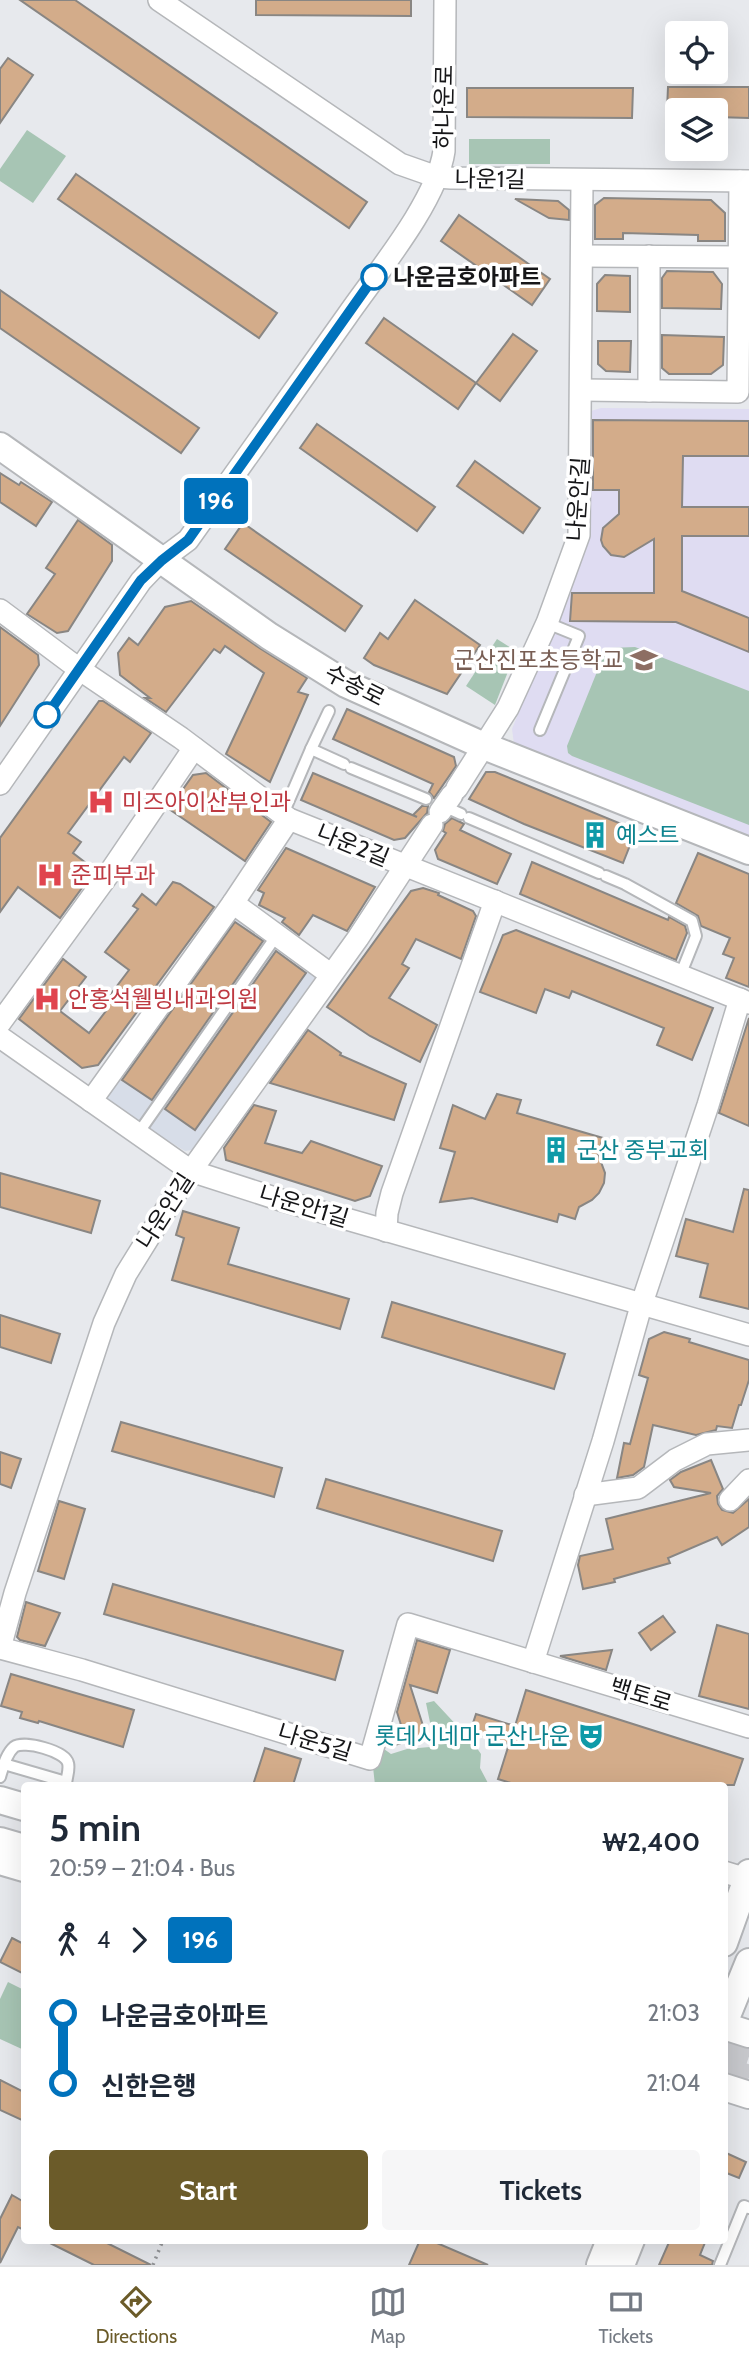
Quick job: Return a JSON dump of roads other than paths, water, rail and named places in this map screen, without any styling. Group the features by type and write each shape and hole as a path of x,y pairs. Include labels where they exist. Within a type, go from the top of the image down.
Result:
{"street":[{"name":"나운1길","path":"159,0 400,164 437,177 582,181 745,181"},
{"name":"하나운로","path":"0,784 141,580 188,540 383,265 431,190 444,152 445,0"},
{"name":"나운안길","path":"0,1648 15,1593 104,1323 132,1263 191,1171 365,927 446,807 508,708 547,623 579,535 582,181"},
{"path":"582,390 738,392 739,257 745,181"},
{"path":"582,256 739,257"},
{"path":"649,256 649,391"},
{"name":"수송로","path":"0,446 269,636 346,684 484,746 749,851"},
{"name":"나운2길","path":"0,610 286,816 745,1001"},
{"path":"0,1023 108,875 194,748"},
{"path":"91,1101 233,902 286,816"},
{"path":"386,1231 392,1194 495,901"},
{"path":"233,902 330,974"},
{"path":"533,1662 641,1306 745,1001"},
{"name":"나운안1길","path":"0,1037 191,1171 641,1306 749,1335"},
{"path":"585,1495 638,1488 656,1472 707,1444 749,1440"},
{"path":"730,1500 749,1480"},
{"name":"나운5길","path":"0,1648 82,1670 370,1759 408,1624 533,1662"},
{"name":"백토로","path":"533,1662 749,1727"},
{"path":"0,1800 21,1806"},
{"path":"0,1817 21,1823"},
{"path":"0,1841 21,1847"},
{"path":"0,1861 21,1867"},
{"path":"728,1914 740,1879"},
{"path":"728,1927 740,1879"},
{"path":"728,2014 749,1962"},
{"path":"728,2026 749,2034"},
{"path":"728,2088 749,2095"},
{"path":"600,2265 608,2244"},
{"path":"621,2265 629,2244"}],"lane":[{"path":"540,730 579,636 547,623"},
{"path":"286,816 329,711"},
{"path":"311,750 603,874 692,921 696,936 680,976"},
{"path":"137,1135 276,935"},
{"path":"0,1777 11,1749 26,1744 61,1754 66,1759 69,1770 66,1782"},
{"path":"4,1764 60,1782"},
{"path":"720,2265 744,2206 749,2208"}],"tunnel":[{"path":"728,2050 749,2057"},
{"path":"728,2071 749,2078"}],"place":[{"name":"나운금호아파트","path":"374,277"},
{"name":"군산진포초등학교","path":"644,660"},
{"name":"미즈아이산부인과","path":"101,802"},
{"name":"예스트","path":"595,835"},
{"name":"준피부과","path":"50,875"},
{"name":"안홍석웰빙내과의원","path":"47,999"},
{"name":"군산 중부교회","path":"556,1150"},
{"name":"롯데시네마 군산나운","path":"591,1736"}]}
